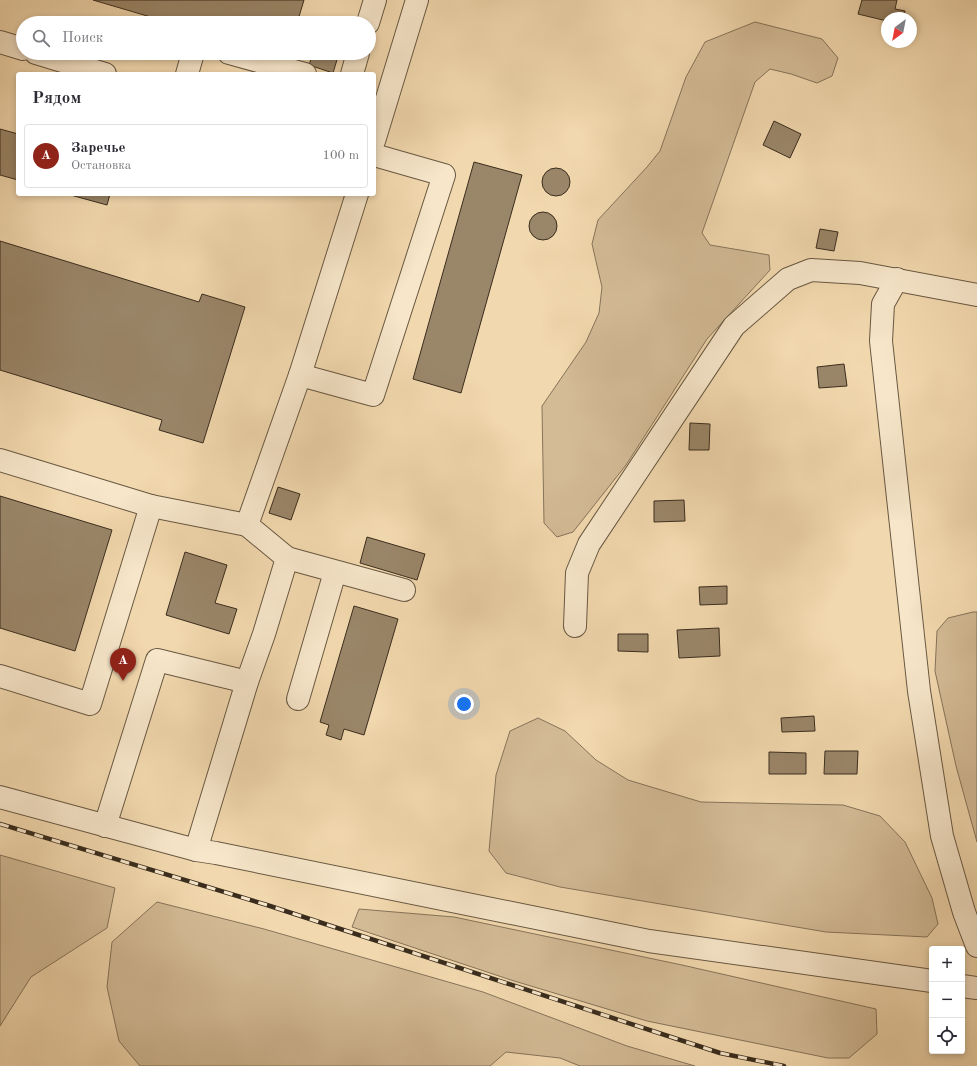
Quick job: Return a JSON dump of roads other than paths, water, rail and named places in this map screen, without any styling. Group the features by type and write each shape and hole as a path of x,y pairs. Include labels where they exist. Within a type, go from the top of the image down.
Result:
{"street":[{"path":"370,16 375,0"},
{"path":"376,130 418,0"},
{"path":"0,42 16,47"},
{"path":"59,60 98,72"},
{"path":"187,72 191,60"},
{"path":"254,60 298,72"},
{"path":"353,72 356,60"},
{"path":"300,375 372,395 444,176 376,156"},
{"path":"247,525 300,375 356,196"},
{"path":"575,626 577,573 589,544 734,326 788,279 811,270 860,273 977,295"},
{"path":"897,279 883,304 881,341 919,691 942,836 964,912 977,946"},
{"path":"0,460 151,506 247,525 287,558 404,590"},
{"path":"0,676 90,704 151,506"},
{"path":"196,850 247,682 264,634 287,558"},
{"path":"298,699 335,572"},
{"path":"105,826 157,660 247,682"},
{"path":"0,797 196,850 224,854 649,941 929,981"},
{"path":"965,986 977,988"}],"railway":[{"path":"0,824 267,905 720,1053 784,1066"}],"place":[{"name":"Заречье","path":"123,681"}]}
